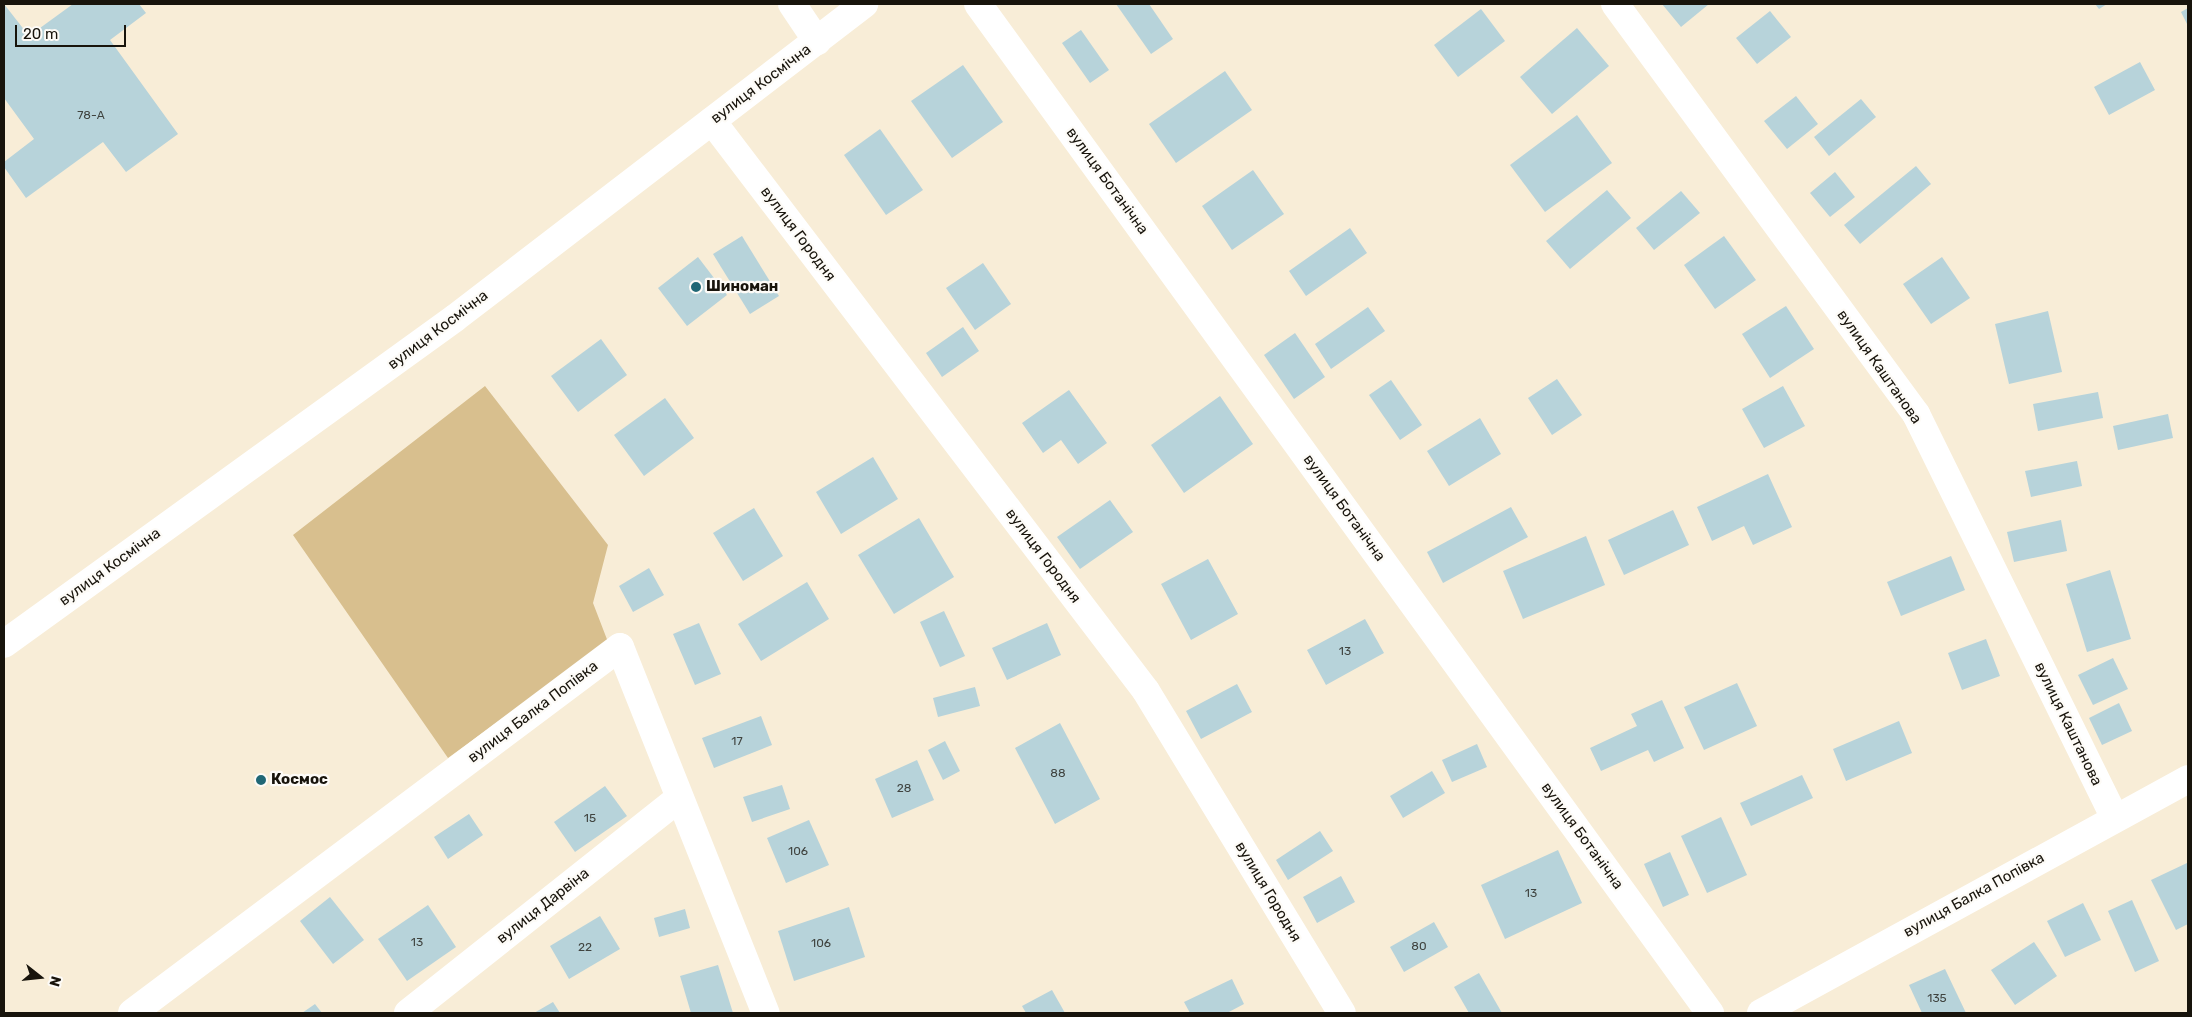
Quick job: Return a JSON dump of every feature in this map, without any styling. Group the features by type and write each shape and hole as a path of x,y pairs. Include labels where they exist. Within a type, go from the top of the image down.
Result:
{"street":[{"path":"792,4 817,42"},
{"name":"вулиця Космічна","path":"4,644 447,324 817,42 864,4"},
{"name":"вулиця Ботанічна","path":"978,4 1710,1013"},
{"name":"вулиця Каштанова","path":"1615,4 1916,414 2114,818"},
{"name":"вулиця Городня","path":"712,122 1146,691 1342,1013"},
{"name":"вулиця Балка Попівка","path":"132,1013 620,647 678,799 766,1013"},
{"name":"вулиця Балка Попівка","path":"1761,1013 2188,779"},
{"name":"вулиця Дарвіна","path":"408,1013 678,799"}],"shaded area":[{"path":"485,386 608,545 593,603 608,642 448,758 293,535"}],"building":[{"path":"4,4 29,36 73,4 139,4 146,13 110,40 178,134 126,172 103,142 26,198 4,167 4,162 34,139 4,98"},
{"path":"1116,4 1149,4 1173,39 1151,54"},
{"path":"1662,4 1709,4 1681,27"},
{"path":"2095,4 2107,4 2099,9"},
{"path":"2188,8 2188,26 2181,12"},
{"path":"1481,9 1505,41 1458,77 1434,45"},
{"path":"1770,11 1791,37 1757,64 1736,38"},
{"path":"1577,28 1609,66 1552,114 1520,77"},
{"path":"1081,30 1109,70 1090,83 1062,43"},
{"path":"2140,62 2155,90 2109,115 2094,87"},
{"path":"963,65 1003,122 952,158 911,101"},
{"path":"1225,71 1252,110 1176,163 1149,124"},
{"path":"1796,96 1818,124 1787,149 1764,121"},
{"path":"1861,99 1876,117 1829,156 1814,137"},
{"path":"1577,115 1612,163 1545,212 1510,165"},
{"path":"880,129 923,190 886,215 844,155"},
{"path":"1916,166 1931,184 1860,244 1844,225"},
{"path":"1253,170 1284,214 1232,250 1202,206"},
{"path":"1835,172 1855,197 1830,217 1810,193"},
{"path":"1607,190 1631,218 1570,269 1546,241"},
{"path":"1681,191 1700,213 1654,250 1636,228"},
{"path":"1350,228 1367,253 1306,296 1289,271"},
{"path":"742,236 779,296 750,314 713,254"},
{"path":"1724,236 1756,280 1715,309 1684,265"},
{"path":"698,257 727,295 687,326 658,288"},
{"path":"1942,257 1970,298 1931,324 1903,284"},
{"path":"983,263 1011,304 975,330 946,288"},
{"path":"1786,306 1814,349 1770,378 1742,334"},
{"path":"1368,307 1385,331 1331,369 1315,344"},
{"path":"2048,311 2062,372 2009,384 1995,324"},
{"path":"963,327 979,351 942,377 926,353"},
{"path":"1295,333 1325,377 1294,399 1264,355"},
{"path":"601,339 627,375 578,412 551,376"},
{"path":"1557,379 1582,415 1552,435 1528,398"},
{"path":"1391,380 1422,425 1400,440 1369,395"},
{"path":"1783,386 1805,426 1764,448 1742,409"},
{"path":"1069,390 1107,443 1078,464 1061,440 1043,453 1022,423"},
{"path":"2098,392 2103,418 2038,431 2033,404"},
{"path":"1220,396 1253,444 1184,493 1151,445"},
{"path":"665,398 694,438 644,476 614,435"},
{"path":"2168,414 2173,438 2118,450 2113,426"},
{"path":"1480,418 1501,454 1449,486 1427,451"},
{"path":"873,457 898,499 841,534 816,492"},
{"path":"2077,461 2082,486 2031,497 2025,471"},
{"path":"1768,474 1792,527 1753,545 1744,526 1712,541 1697,507"},
{"path":"1110,500 1133,532 1080,569 1057,537"},
{"path":"1511,507 1528,537 1443,583 1427,552"},
{"path":"754,508 783,556 743,581 713,533"},
{"path":"1673,510 1689,545 1624,575 1608,540"},
{"path":"919,518 954,577 894,614 858,555"},
{"path":"2061,520 2067,551 2014,562 2007,532"},
{"path":"1586,536 1605,585 1523,619 1503,571"},
{"path":"1951,556 1965,590 1901,616 1887,582"},
{"path":"1208,559 1238,614 1191,640 1161,584"},
{"path":"649,568 664,595 633,612 619,586"},
{"path":"2110,570 2131,639 2087,652 2066,584"},
{"path":"807,582 829,619 761,661 738,624"},
{"path":"944,611 965,656 940,667 920,622"},
{"path":"1365,619 1384,653 1326,685 1307,650"},
{"path":"699,623 721,674 695,685 673,634"},
{"path":"1047,623 1061,655 1007,680 992,648"},
{"path":"1986,639 2000,676 1962,690 1948,653"},
{"path":"2113,658 2128,689 2093,705 2078,675"},
{"path":"1737,683 1757,726 1704,750 1684,707"},
{"path":"1237,684 1252,712 1201,739 1186,711"},
{"path":"975,687 980,706 938,717 933,698"},
{"path":"1662,700 1684,748 1654,762 1648,750 1601,771 1590,748 1637,726 1631,714"},
{"path":"2119,703 2132,731 2102,745 2089,718"},
{"path":"761,716 772,745 714,768 702,738"},
{"path":"1899,721 1912,753 1846,781 1833,749"},
{"path":"1060,723 1100,799 1055,824 1015,748"},
{"path":"945,741 960,771 943,780 928,750"},
{"path":"1477,744 1487,767 1452,782 1442,760"},
{"path":"917,760 934,800 892,818 875,779"},
{"path":"1432,771 1445,793 1403,818 1390,796"},
{"path":"1802,775 1813,798 1751,826 1740,803"},
{"path":"782,785 790,809 752,822 743,797"},
{"path":"605,786 627,816 575,852 554,822"},
{"path":"469,814 483,835 448,859 434,837"},
{"path":"1721,817 1747,875 1707,893 1681,836"},
{"path":"809,820 829,865 786,883 767,838"},
{"path":"1320,831 1333,851 1288,880 1276,860"},
{"path":"1558,850 1582,903 1505,939 1481,885"},
{"path":"1670,852 1689,895 1663,907 1644,864"},
{"path":"2187,863 2188,924 2176,930 2151,880"},
{"path":"1341,876 1355,902 1317,923 1303,897"},
{"path":"330,897 364,940 333,964 300,921"},
{"path":"2132,900 2159,961 2135,972 2108,911"},
{"path":"2083,903 2101,940 2065,957 2047,921"},
{"path":"428,905 456,947 407,981 378,939"},
{"path":"849,907 865,957 794,981 778,931"},
{"path":"685,909 690,928 659,937 654,918"},
{"path":"600,916 620,949 569,979 550,946"},
{"path":"1434,922 1448,947 1404,972 1390,947"},
{"path":"2034,942 2057,976 2015,1005 1991,970"},
{"path":"718,965 733,1013 691,1013 680,976"},
{"path":"1945,969 1966,1013 1922,1013 1909,985"},
{"path":"1479,973 1502,1013 1469,1013 1454,987"},
{"path":"1232,979 1244,1004 1227,1013 1190,1013 1184,1002"},
{"path":"1052,990 1065,1013 1026,1013 1022,1006"},
{"path":"553,1002 560,1013 534,1013"},
{"path":"315,1004 322,1013 302,1013"}],"place":[{"name":"Шиноман","path":"696,287"},
{"name":"Космос","path":"261,780"}]}
